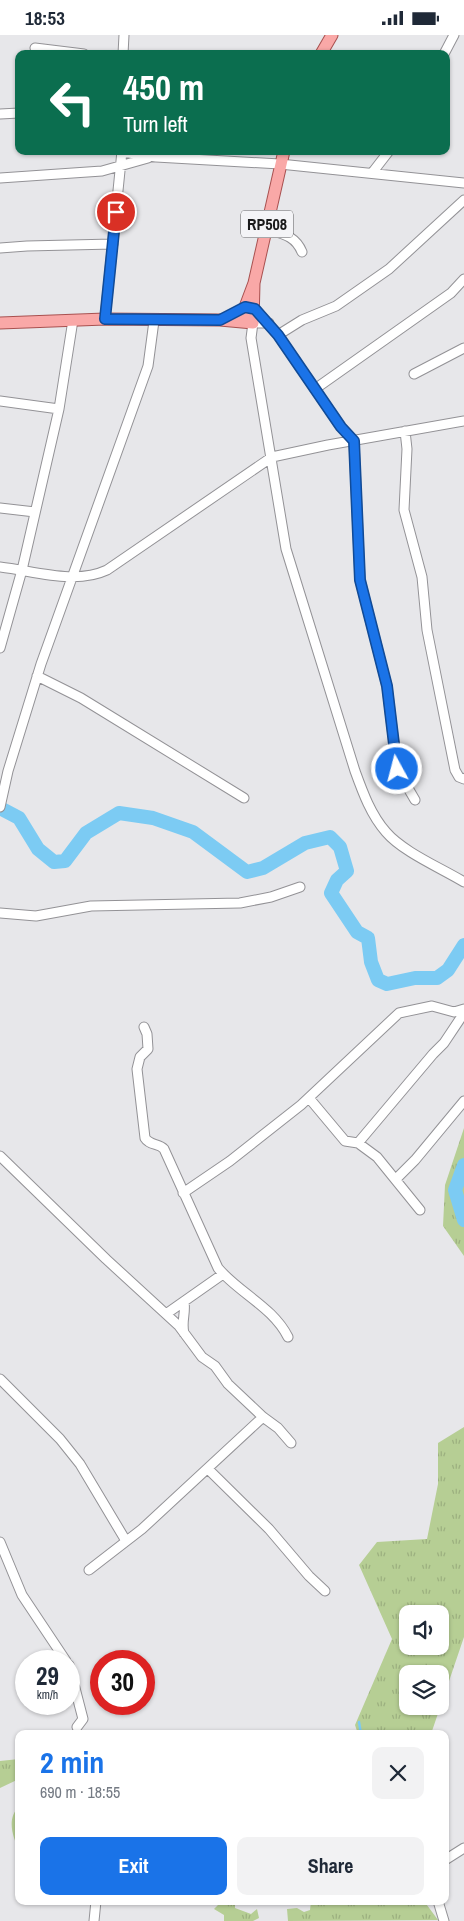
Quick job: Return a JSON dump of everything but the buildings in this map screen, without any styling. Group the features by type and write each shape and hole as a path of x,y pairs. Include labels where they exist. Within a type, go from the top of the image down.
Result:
{"main road":[{"path":"323,50 332,35"},
{"path":"280,164 283,155"},
{"name":"RP508","path":"248,323 254,283 280,164"},
{"path":"220,320 250,308"},
{"path":"0,323 105,319 154,321 220,320 248,323"}],"street":[{"path":"123,50 124,35"},
{"path":"446,50 454,35"},
{"path":"35,48 51,50"},
{"path":"0,114 15,113"},
{"path":"105,319 122,155"},
{"path":"142,155 280,164 464,183"},
{"path":"372,173 386,155"},
{"path":"0,179 102,171 121,164 156,157"},
{"path":"278,335 302,321 336,306 389,269 464,200"},
{"path":"266,229 290,236 298,243 302,252"},
{"path":"0,249 27,245 113,244"},
{"path":"316,389 451,293 464,279"},
{"path":"250,308 269,323 341,427 354,441 360,580 387,686 397,769 415,800"},
{"path":"0,647 3,625 22,570 60,409 73,320"},
{"path":"1,804 37,676 70,577 148,366 154,321"},
{"path":"269,323 248,323 286,549 355,771 366,800 387,833 402,845 464,882"},
{"path":"414,374 464,348"},
{"path":"0,401 60,409"},
{"path":"0,567 70,577 95,576 107,570 272,457 464,421"},
{"path":"404,431 407,449 405,518 414,541 422,577 427,630 455,770 464,779"},
{"path":"0,508 36,513"},
{"path":"37,676 81,698 244,798"},
{"path":"0,913 36,915 110,905 240,903 271,897 300,887"},
{"path":"183,1193 230,1161 309,1098 401,1012 432,1005 454,1012 464,1009"},
{"path":"358,1143 433,1053 444,1043 464,1013"},
{"path":"144,1027 147,1033 148,1049 140,1057 137,1069 145,1138 151,1144 162,1146 164,1149 218,1267 281,1323 288,1337"},
{"path":"309,1098 345,1141 358,1143 377,1157 420,1210"},
{"path":"396,1179 416,1160 464,1101"},
{"path":"0,1156 166,1314 184,1333 202,1357 212,1363 228,1384 263,1417 278,1428 291,1443"},
{"path":"166,1314 224,1274"},
{"path":"184,1302 185,1311 182,1324 184,1333"},
{"path":"0,1379 60,1439 80,1464 126,1541"},
{"path":"89,1570 142,1529 263,1417"},
{"path":"208,1469 269,1529 310,1577 325,1591"},
{"path":"0,1543 22,1595 59,1650"},
{"path":"77,1727 83,1719 80,1707"},
{"path":"449,1857 464,1848"},
{"path":"94,1921 96,1905"},
{"path":"439,1905 444,1921"}],"green space":[{"path":"464,1128 464,1256 443,1226 445,1185"},
{"path":"464,1427 464,1637 449,1681 449,1665 399,1665 399,1715 437,1715 432,1730 357,1730 355,1725 392,1639 359,1565 377,1542 427,1539 438,1484 438,1443"},
{"path":"15,1759 15,1781 0,1788 0,1761"},
{"path":"15,1811 15,1840 12,1828"},
{"path":"218,1905 235,1905 235,1908 251,1914 257,1909 259,1918 253,1921 224,1921 224,1915 214,1909"},
{"path":"311,1905 427,1905 438,1920 288,1921 287,1909 297,1908 304,1912 310,1910"}],"waterway":[{"path":"0,808 19,818 38,849 54,862 65,861 86,833 119,813 153,818 193,832 247,872 263,868 305,843 330,837 340,847 347,871 337,880 331,893 357,932 368,938 371,962 378,980 387,984 415,978 437,978 448,970 464,945"},
{"path":"464,1165 455,1190 464,1220"},
{"path":"359,1722 360,1730"}],"route":[{"path":"116,212 105,319 154,321 220,320 245,307 255,309 259,311 278,335 341,427 354,441 360,580 387,686 397,769"}]}
